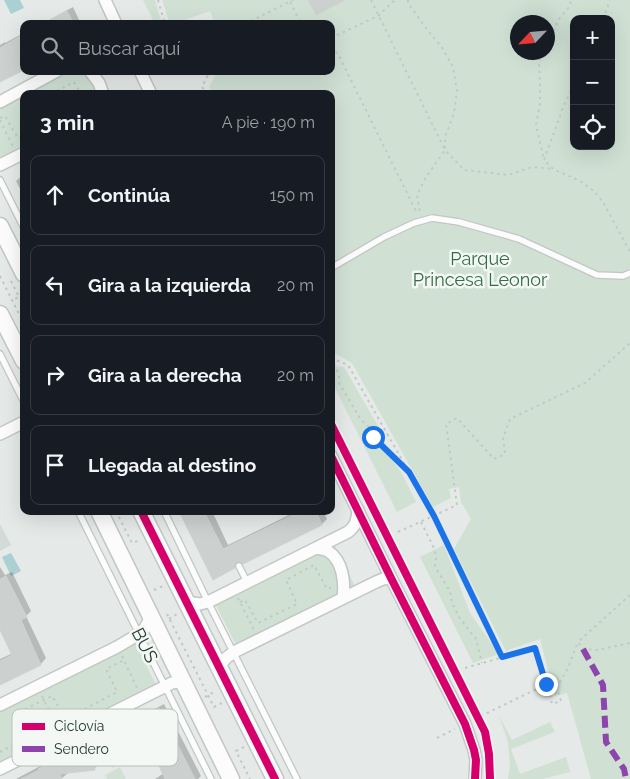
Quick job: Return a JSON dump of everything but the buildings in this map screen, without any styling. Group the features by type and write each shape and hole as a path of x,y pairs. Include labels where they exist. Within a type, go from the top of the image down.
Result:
{"street":[{"path":"105,0 114,20"},
{"path":"22,90 50,75"},
{"path":"93,75 99,82 102,90"},
{"path":"142,75 149,90"},
{"path":"0,102 20,91"},
{"path":"0,165 20,154"},
{"path":"0,226 16,274"},
{"path":"0,314 20,353"},
{"path":"0,434 20,424"},
{"path":"335,464 465,724 476,760 475,779"},
{"path":"186,602 200,604 208,602 348,532 356,522 358,510"},
{"path":"101,515 158,614 183,683 231,779"},
{"path":"143,515 275,779"},
{"path":"316,548 326,550 340,566 345,586 343,598"},
{"path":"219,667 234,652 376,582 391,578"},
{"path":"0,705 117,647 139,634 158,614"},
{"path":"118,709 165,686 178,682 183,683"}],"lane":[{"path":"0,180 20,220"},
{"path":"335,266 384,237 414,223 432,218 519,239 597,275 623,276 630,273"},
{"path":"0,354 20,394"},
{"name":"BUS","path":"80,515 176,709"},
{"path":"166,515 297,779"},
{"path":"239,566 247,582"},
{"name":"BUS","path":"178,712 211,779"}],"path":[{"path":"158,0 164,20"},
{"path":"254,20 293,0"},
{"path":"370,0 445,150 464,170 508,174 532,167 553,169 580,181 594,191 603,202 630,252"},
{"path":"335,36 378,16 394,0"},
{"path":"408,0 408,3 428,31 441,46 453,68 457,91 454,113 446,137 445,150 426,177 417,195 421,222"},
{"path":"555,26 558,19 570,6 571,0"},
{"path":"604,15 610,0"},
{"path":"290,2 298,20"},
{"path":"335,51 421,222"},
{"path":"539,60 540,104 536,125 544,160 553,169"},
{"path":"205,90 202,87 208,75"},
{"path":"59,90 74,82 79,90"},
{"path":"544,160 570,93"},
{"path":"20,137 18,138 5,116 0,119 20,154"},
{"path":"12,300 19,297 16,274"},
{"path":"0,276 20,316"},
{"path":"398,532 457,505 446,424 457,418 494,459 505,454 503,438 510,419 585,383 630,342"},
{"path":"335,360 348,365 434,516 502,657"},
{"path":"335,366 340,382 361,420 368,426 373,437 409,472"},
{"path":"118,515 132,544 140,540"},
{"path":"421,522 434,548 435,567 450,591 452,603 458,617 476,639 482,663"},
{"path":"240,602 244,600 258,623 297,604 286,580 314,566 328,589 344,581"},
{"path":"149,592 168,584"},
{"path":"466,668 535,648 552,704 561,701 557,687 567,670 578,642 630,594"},
{"path":"237,597 257,638"},
{"path":"158,614 214,706 222,703"},
{"path":"578,642 583,649 597,650 630,643"},
{"path":"121,655 141,695"},
{"path":"85,709 117,692 106,669 124,660"},
{"path":"473,710 477,721 546,684"},
{"path":"202,698 220,689"},
{"path":"41,695 48,709"},
{"path":"25,709 52,696 60,709"},
{"path":"437,738 460,727"},
{"path":"0,752 12,746"},
{"path":"244,747 236,751 250,779"}],"shaded area":[{"path":"0,524 11,545 0,551"}],"green space":[{"path":"143,0 155,0 161,20 153,20"},
{"name":"Parque Princesa Leonor","path":"162,0 630,0 630,779 591,779 567,693 555,696 540,639 506,651 454,549 471,519 461,502 459,487 449,489 451,498 433,507 352,363 335,353 335,90 212,90 209,87 216,75 335,75 335,20 213,20 210,11 184,20 169,20"},
{"path":"59,75 102,75 109,90 28,90"},
{"path":"20,94 20,150 0,160 0,104"},
{"path":"335,366 344,367 382,433 387,453 401,472 416,502 397,512 335,388"},
{"path":"333,542 355,586 236,645 214,601"},
{"path":"444,545 470,613 499,654 473,663 420,557"},
{"path":"135,642 157,687 112,709 12,709 12,758 0,764 0,709"},
{"path":"499,716 512,740 550,722 555,732 511,749 520,774 566,757 570,772 543,779 508,779 510,764 508,742"},
{"path":"120,767 126,779 107,779 105,775"}],"water":[{"path":"4,0 20,0 24,8 11,14"},
{"path":"11,553 21,571 11,576 2,557"}],"marked path":[{"path":"583,649 603,685 606,742 624,769 626,779"}],"cycle path":[{"path":"335,432 485,732 489,754 490,779"},
{"path":"335,464 465,724 476,760 475,779"},
{"path":"143,515 275,779"}],"route":[{"path":"373,437 409,472 434,516 502,657 535,648 546,684"}]}
